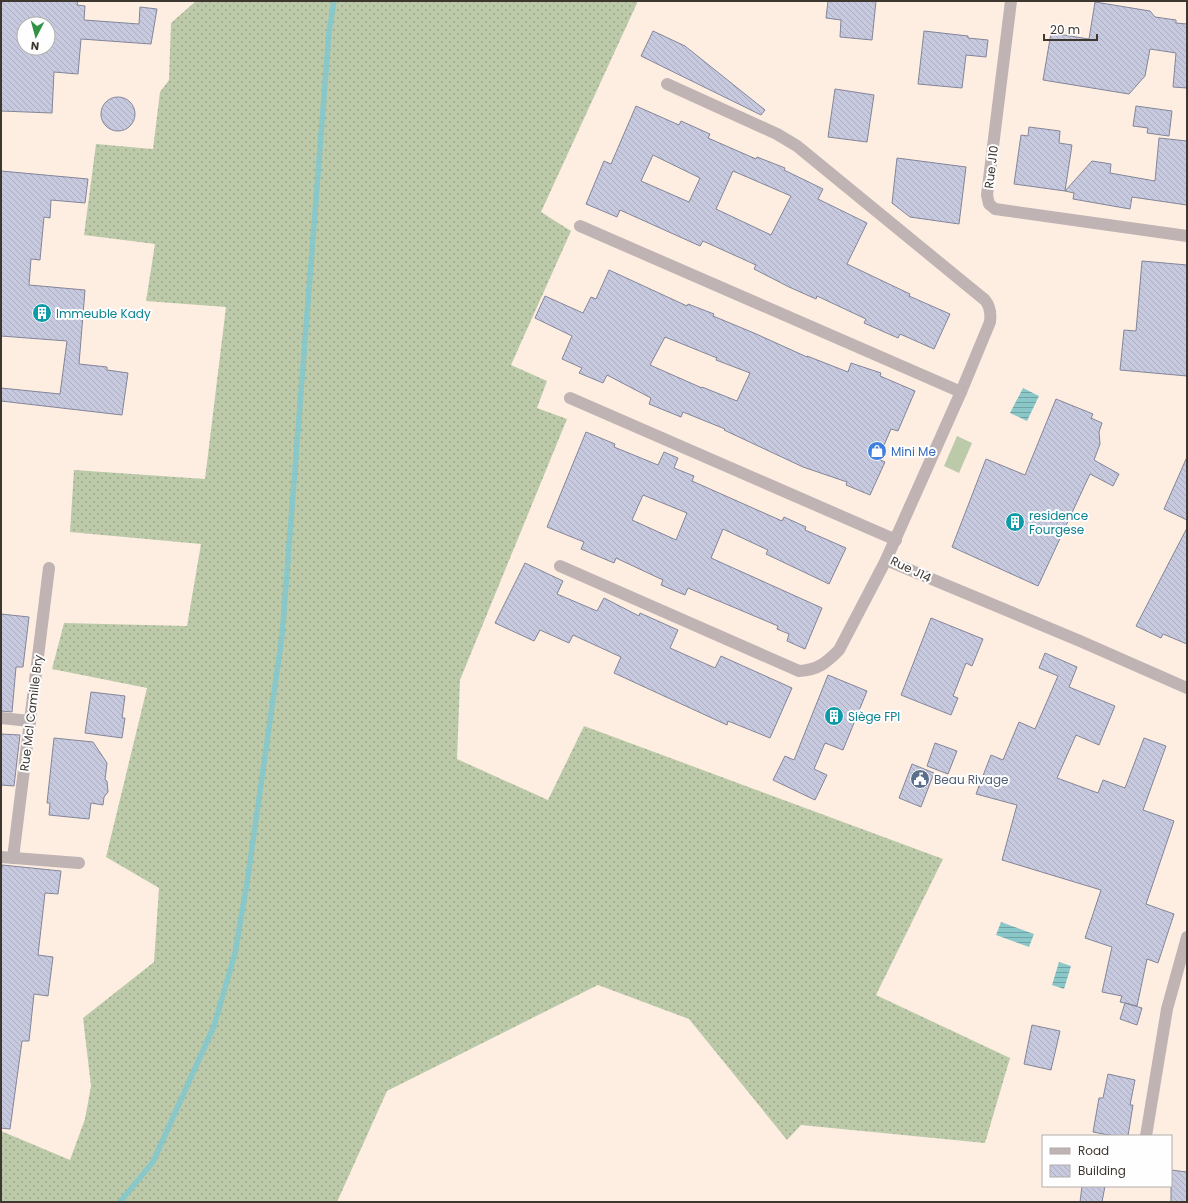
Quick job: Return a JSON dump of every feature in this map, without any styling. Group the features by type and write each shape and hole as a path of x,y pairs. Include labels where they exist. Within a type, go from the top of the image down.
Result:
{"street":[{"name":"Rue J10","path":"1012,1 987,195 989,204 995,209 1187,236"},
{"name":"Rue J14","path":"667,84 777,134 797,146 985,300 988,305 991,316 990,322 961,392 886,560 1080,641 1187,688"},
{"path":"580,226 961,392"},
{"path":"570,398 896,540"},
{"path":"560,566 799,671 813,670 827,661 838,650 886,560"},
{"name":"Rue Mcl Camille Bry","path":"7,857 30,720 49,568"},
{"path":"1,718 30,720"},
{"path":"7,857 79,863"},
{"path":"1146,1135 1167,1009 1187,937"}],"green space":[{"path":"196,1 638,1 541,212 571,231 511,365 547,381 537,408 567,419 460,680 457,759 548,800 584,726 943,859 876,995 1010,1058 985,1143 801,1125 787,1140 689,1019 598,985 387,1091 337,1202 1,1202 1,1131 70,1160 85,1119 91,1086 83,1018 154,962 159,888 106,857 147,688 52,669 64,623 187,626 201,544 70,532 74,470 205,479 226,307 146,301 155,244 84,235 96,144 153,149 160,92 169,80 171,23"},
{"path":"957,436 972,443 959,473 944,466"}],"water":[{"path":"1023,388 1039,396 1027,421 1010,413"},
{"path":"1001,922 1034,934 1029,947 996,935"},
{"path":"1059,962 1071,966 1064,989 1052,985"}],"building":[{"path":"1,1 78,1 77,5 85,6 84,20 139,24 140,7 157,9 151,44 81,39 78,74 54,72 52,113 1,111"},
{"path":"828,1 876,1 872,40 840,37 841,20 826,18"},
{"path":"1095,2 1150,11 1155,17 1176,20 1176,23 1187,24 1187,88 1173,87 1176,53 1150,49 1145,76 1129,94 1043,80 1051,33 1089,39"},
{"path":"653,31 685,46 765,110 761,115 641,56"},
{"path":"924,31 988,40 986,57 966,55 962,88 918,84"},
{"path":"835,89 874,95 867,142 828,137"},
{"path":"115,97 121,97 125,98 132,104 135,114 134,121 128,128 121,131 115,131 111,130 104,124 101,117 101,111 102,107 108,100"},
{"path":"636,106 679,125 681,121 710,134 708,138 756,159 757,157 785,168 784,170 823,189 818,199 867,223 847,264 910,294 909,296 950,314 934,349 900,334 898,338 864,323 866,319 817,296 816,299 789,287 754,269 756,265 703,241 700,246 620,210 617,217 586,204 604,161 611,164","holes":["653,155 700,178 689,202 641,181","733,171 791,196 771,235 716,209"]},
{"path":"1136,106 1172,111 1169,136 1147,133 1148,128 1133,126"},
{"path":"1029,127 1060,131 1059,143 1072,145 1065,191 1014,184 1021,135 1028,136"},
{"path":"1159,138 1187,141 1187,205 1132,197 1130,209 1073,199 1074,193 1065,191 1092,161 1111,164 1110,173 1155,181"},
{"path":"897,158 966,167 959,224 910,217 892,203"},
{"path":"1,171 88,179 85,203 51,200 50,218 44,217 40,260 31,259 29,285 85,290 79,364 107,367 107,370 128,373 122,415 1,401 1,388 60,394 67,341 1,336"},
{"path":"1142,261 1187,265 1187,376 1120,370 1124,330 1136,331"},
{"path":"609,270 687,306 688,304 714,314 713,316 807,357 848,372 851,363 881,373 880,376 915,391 898,431 891,429 878,459 885,462 870,495 846,485 847,482 803,467 724,430 725,429 683,412 681,417 649,404 651,398 607,375 603,383 579,373 582,368 562,359 572,336 535,318 545,296 583,313 591,297 596,299","holes":["665,337 717,358 716,360 750,373 737,401 702,388 650,365"]},
{"name":"residence Fourgese","path":"1056,399 1093,414 1091,418 1102,423 1099,432 1100,444 1094,460 1119,474 1113,486 1090,474 1038,586 952,547 986,459 1025,475"},
{"path":"586,432 615,444 614,447 658,465 664,452 678,458 674,468 694,476 692,481 782,521 784,517 806,527 805,530 846,548 829,584 766,554 768,550 723,529 711,558 822,608 805,649 787,641 789,634 777,629 778,626 688,588 685,595 661,585 663,580 616,558 614,563 581,549 584,542 547,527","holes":["643,495 687,513 676,540 632,520"]},
{"path":"1187,457 1187,520 1164,509"},
{"path":"1187,528 1187,644 1163,634 1161,638 1136,626"},
{"path":"525,563 563,581 557,594 597,611 604,598 639,616 640,613 678,630 670,648 715,668 721,656 792,688 770,738 728,721 727,725 614,673 621,657 573,635 569,643 540,630 534,641 495,623"},
{"path":"1,614 29,617 23,667 16,667 12,712 1,711"},
{"path":"931,618 983,639 972,666 966,663 953,696 958,698 951,715 901,695"},
{"path":"1045,653 1077,667 1069,687 1115,706 1099,745 1076,735 1057,778 1098,793 1103,780 1125,788 1144,738 1166,746 1143,810 1174,821 1146,904 1174,914 1158,963 1147,959 1137,1006 1120,1002 1122,996 1102,992 1112,947 1085,938 1101,890 1002,860 1017,805 976,794 991,755 1003,760 1019,722 1035,729 1058,676 1039,668"},
{"name":"Siège FPI","path":"828,675 867,691 843,750 825,743 814,769 827,775 815,800 773,780 785,756 794,760"},
{"path":"91,692 125,696 122,718 125,718 122,738 85,733"},
{"path":"1,734 20,735 14,786 1,785"},
{"path":"54,738 93,742 107,763 105,780 107,781 108,792 104,797 103,805 91,803 89,819 49,815 50,803 47,803"},
{"path":"935,743 957,751 948,774 927,766"},
{"path":"912,764 934,773 921,807 899,798"},
{"path":"2,865 61,871 58,894 45,893 38,955 53,957 48,996 34,994 29,1041 22,1041 10,1129 1,1128"},
{"path":"1125,1003 1142,1008 1137,1025 1120,1019"},
{"path":"1032,1025 1060,1031 1051,1070 1024,1064"},
{"path":"1108,1074 1135,1080 1130,1105 1133,1105 1128,1135 1109,1135 1093,1132 1099,1098 1103,1098"},
{"path":"1172,1170 1187,1172 1187,1202 1171,1202"},
{"path":"1082,1187 1105,1187 1102,1202 1080,1202"}],"waterway":[{"path":"120,1202 153,1162 214,1026 235,953 247,883 282,636 329,32 334,1"}],"place":[{"name":"Immeuble Kady","path":"42,313"},
{"name":"Mini Me","path":"877,451"},
{"name":"residence Fourgese","path":"1015,522"},
{"name":"Siège FPI","path":"834,716"},
{"name":"Beau Rivage","path":"920,779"}]}
